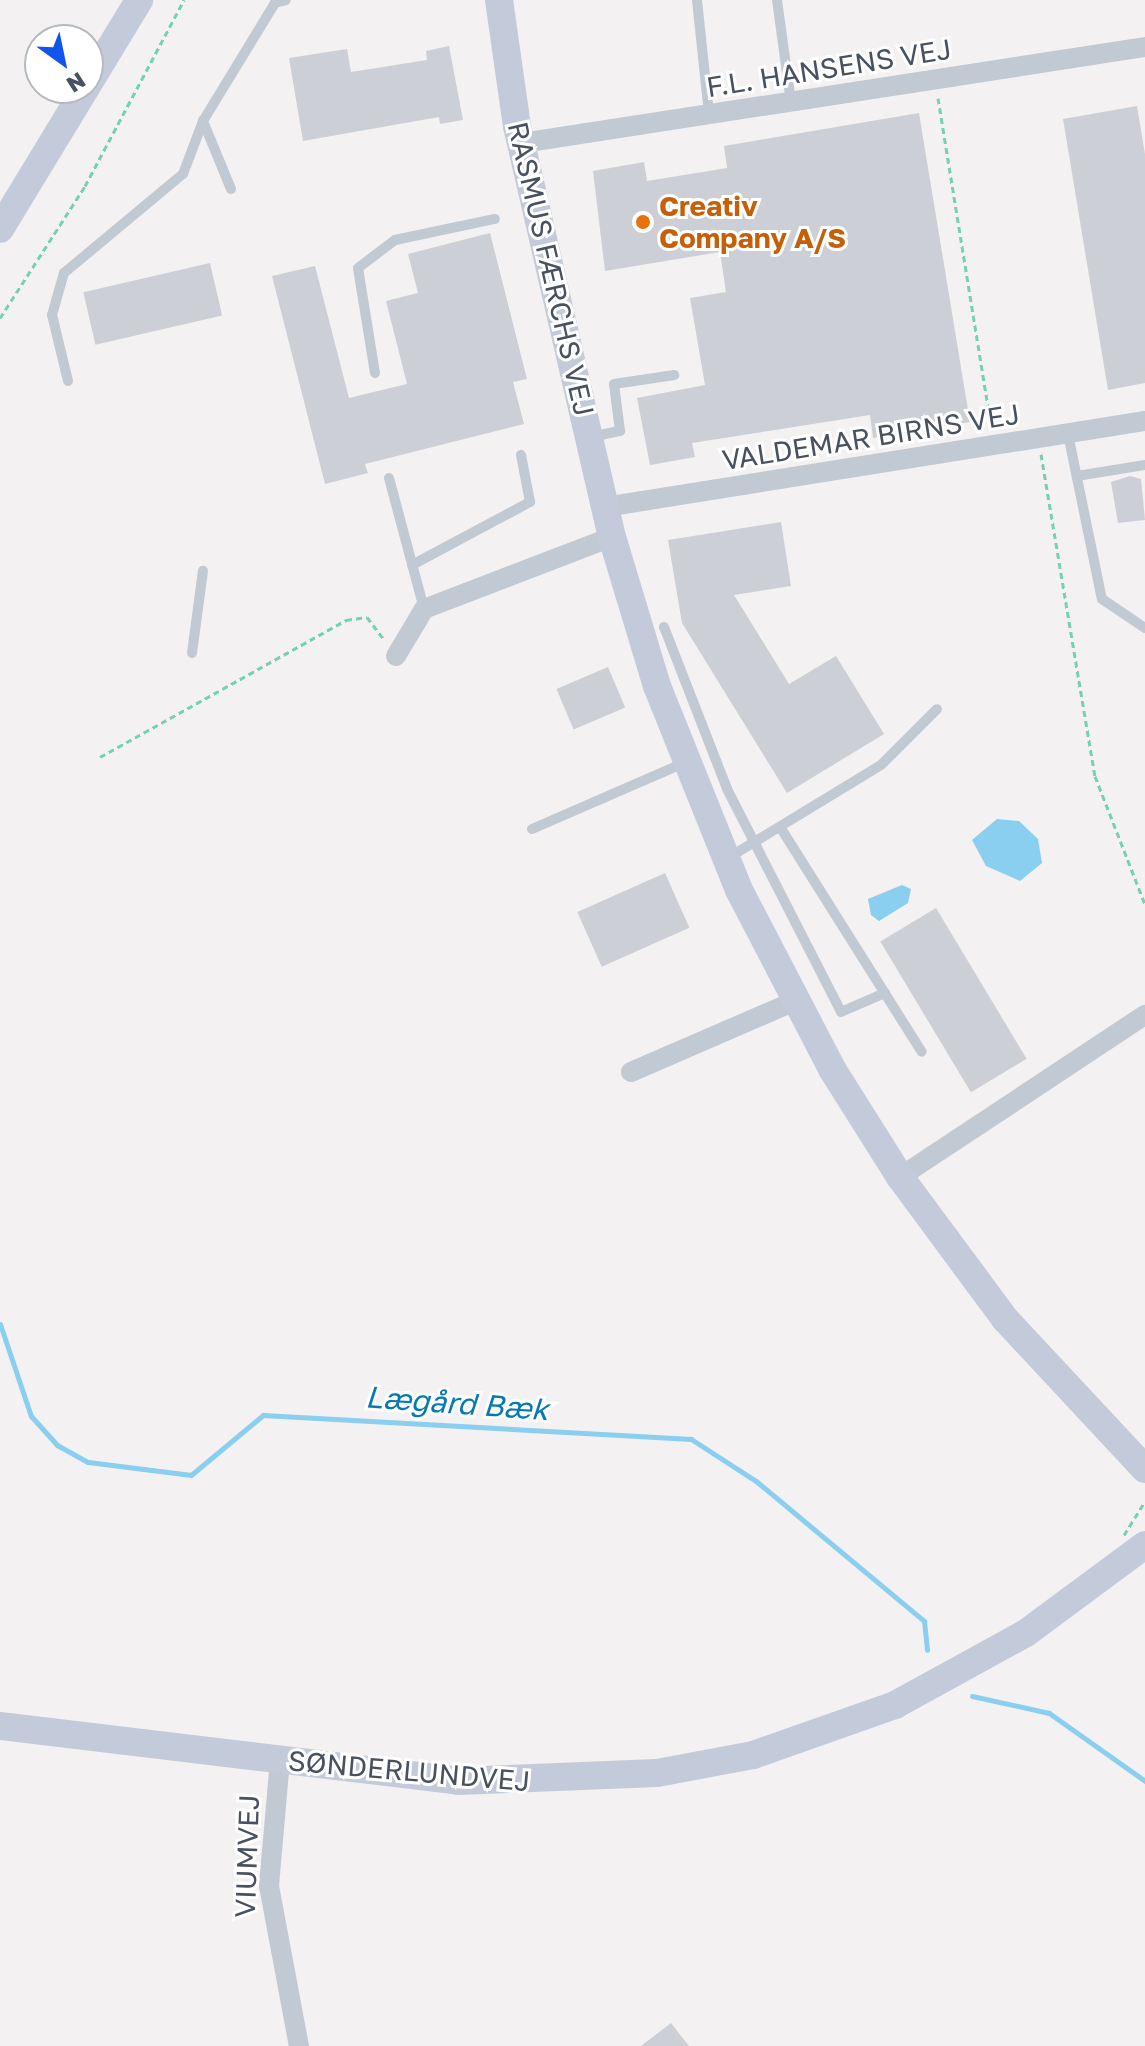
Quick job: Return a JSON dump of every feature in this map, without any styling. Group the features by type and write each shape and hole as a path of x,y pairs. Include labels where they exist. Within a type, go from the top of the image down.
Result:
{"street":[{"path":"0,229 139,0"},
{"name":"RASMUS FÆRCHS VEJ","path":"499,0 522,143 612,537 685,763 727,859 795,1001 900,1177 1005,1319 1145,1469"},
{"name":"F.L. HANSENS VEJ","path":"522,143 1145,47"},
{"name":"VALDEMAR BIRNS VEJ","path":"605,507 1145,421"},
{"path":"396,656 424,609 612,537"},
{"path":"631,1072 795,1001"},
{"path":"900,1177 1145,1015"},
{"name":"SØNDERLUNDVEJ","path":"0,1726 458,1781 551,1783 753,1755 820,1735 957,1675 1135,1541"},
{"name":"VIUMVEJ","path":"280,1760 269,1886 299,2046"}],"lane":[{"path":"68,381 52,315 64,273 183,174 203,121 275,3 286,0"},
{"path":"697,0 709,114"},
{"path":"777,0 791,102"},
{"path":"203,121 231,189"},
{"path":"375,373 358,268 395,240 495,219"},
{"path":"589,438 620,431 614,384 674,375"},
{"path":"1068,434 1102,599 1145,628"},
{"path":"412,565 530,502 521,455"},
{"path":"1077,476 1145,465"},
{"path":"389,478 424,609"},
{"path":"192,653 203,571"},
{"path":"664,627 727,789 760,844 778,896 841,1012 885,993"},
{"path":"727,859 760,844 881,765 937,709"},
{"path":"532,829 685,763"},
{"path":"782,830 922,1052"}],"path":[{"path":"0,318 85,186 184,0"},
{"path":"935,80 995,446"},
{"path":"1038,439 1095,776 1145,904"},
{"path":"100,757 346,620 367,617 396,656"},
{"path":"1135,1541 1122,1530 1145,1501"},
{"path":"1113,1547 1135,1541 1145,1522"}],"water":[{"path":"997,819 1019,821 1038,839 1042,863 1020,881 986,866 972,840"},
{"path":"902,885 911,889 908,903 879,921 871,915 868,899"}],"building":[{"path":"449,46 463,120 440,124 439,117 303,141 289,58 347,49 351,72 427,60 426,51"},
{"path":"1137,106 1145,154 1145,383 1108,390 1063,119"},
{"path":"919,113 970,422 873,438 870,415 692,443 695,457 650,465 637,398 705,385 690,298 726,292 720,252 605,271 593,171 644,162 647,181 727,168 724,146"},
{"path":"490,233 527,379 513,382 524,424 365,464 368,473 325,484 272,276 315,266 349,398 407,384 386,301 418,293 408,254"},
{"path":"210,263 222,316 95,345 83,292"},
{"path":"1130,476 1141,479 1145,520 1118,523 1111,482"},
{"path":"781,522 791,586 734,595 789,684 836,656 884,734 787,793 682,623 668,540"},
{"path":"608,667 625,708 574,729 556,689"},
{"path":"665,873 689,928 602,967 577,912"},
{"path":"936,908 1027,1059 971,1092 880,941"},
{"path":"671,2023 689,2046 641,2046"}],"waterway":[{"name":"Lægård Bæk","path":"0,1324 31,1416 57,1445 88,1462 191,1475 263,1415 691,1439 756,1481 924,1621 927,1650"},
{"name":"Lægård Bæk","path":"972,1696 1049,1713 1145,1781"}],"place":[{"name":"Creativ Company A/S","path":"643,222"}]}
